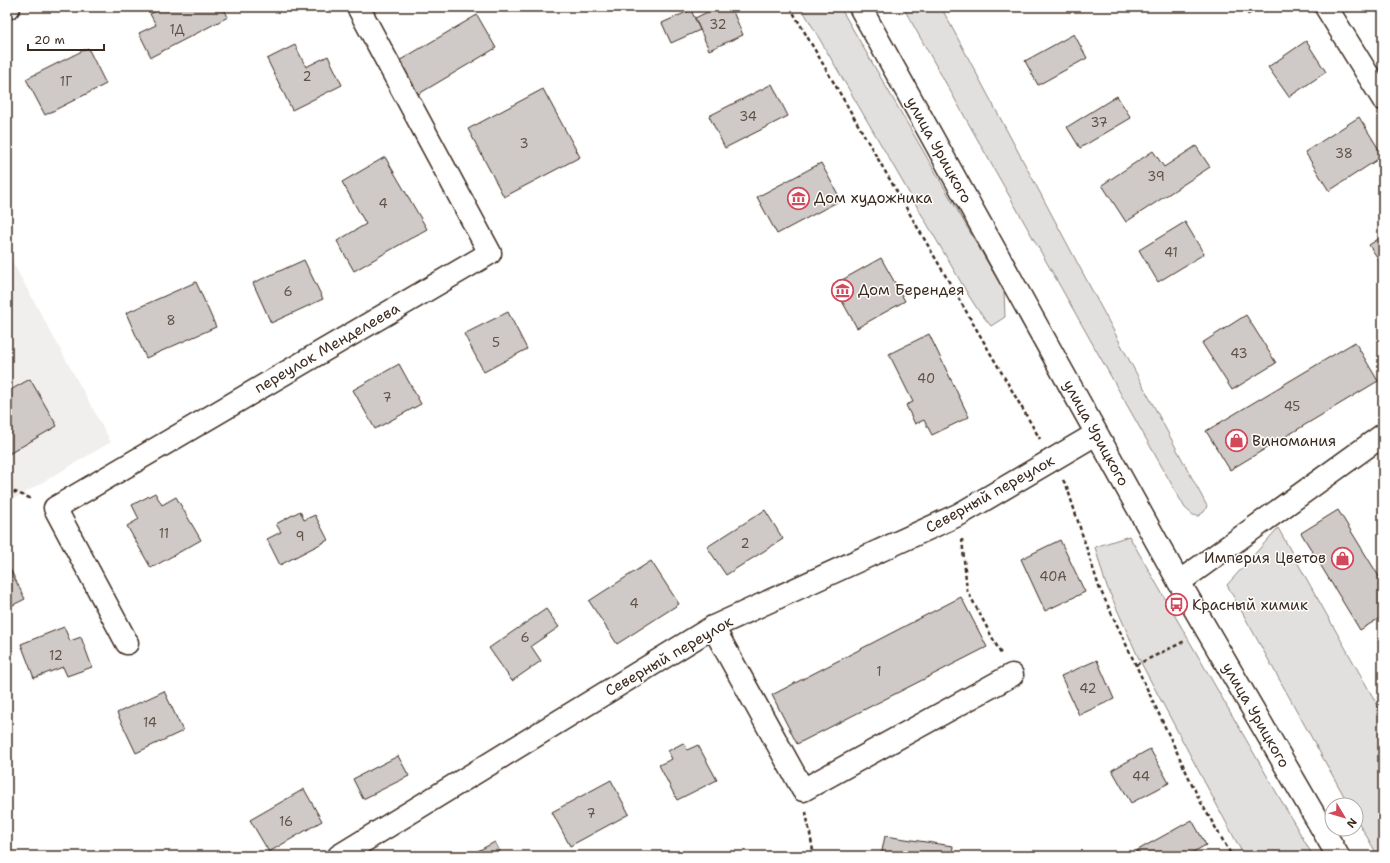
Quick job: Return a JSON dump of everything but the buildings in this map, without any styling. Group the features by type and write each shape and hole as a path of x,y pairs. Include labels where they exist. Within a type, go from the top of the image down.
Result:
{"street":[{"name":"переулок Менделеева","path":"127,643 55,508 490,253 358,7"},
{"name":"улица Урицкого","path":"860,7 1179,582 1338,856"},
{"path":"1326,7 1383,99"},
{"name":"Северный переулок","path":"339,856 713,627 960,514 1096,434"},
{"path":"1179,582 1381,443"},
{"path":"713,627 802,790 1012,675"}],"path":[{"path":"790,7 1067,487 1099,587 1200,801 1232,856"},
{"path":"960,514 967,590 1012,675"},
{"path":"1136,665 1191,638"},
{"path":"802,790 814,856"}],"shaded area":[{"path":"801,7 840,7 1004,291 1005,317 991,326 969,296"},
{"path":"903,7 941,7 1207,506 1204,512 1198,516 1193,515 1185,508"},
{"path":"7,252 111,442 7,503"},
{"path":"1278,528 1383,715 1383,856 1378,856 1364,832 1364,797 1345,797 1227,585"},
{"path":"1129,536 1313,856 1244,856 1139,659 1105,582 1095,547"}],"place":[{"name":"Дом художника","path":"799,198"},
{"name":"Дом Берендея","path":"842,290"},
{"name":"Виномания","path":"1236,441"},
{"name":"Империя Цветов","path":"1342,558"},
{"name":"Красный химик","path":"1176,605"}]}
